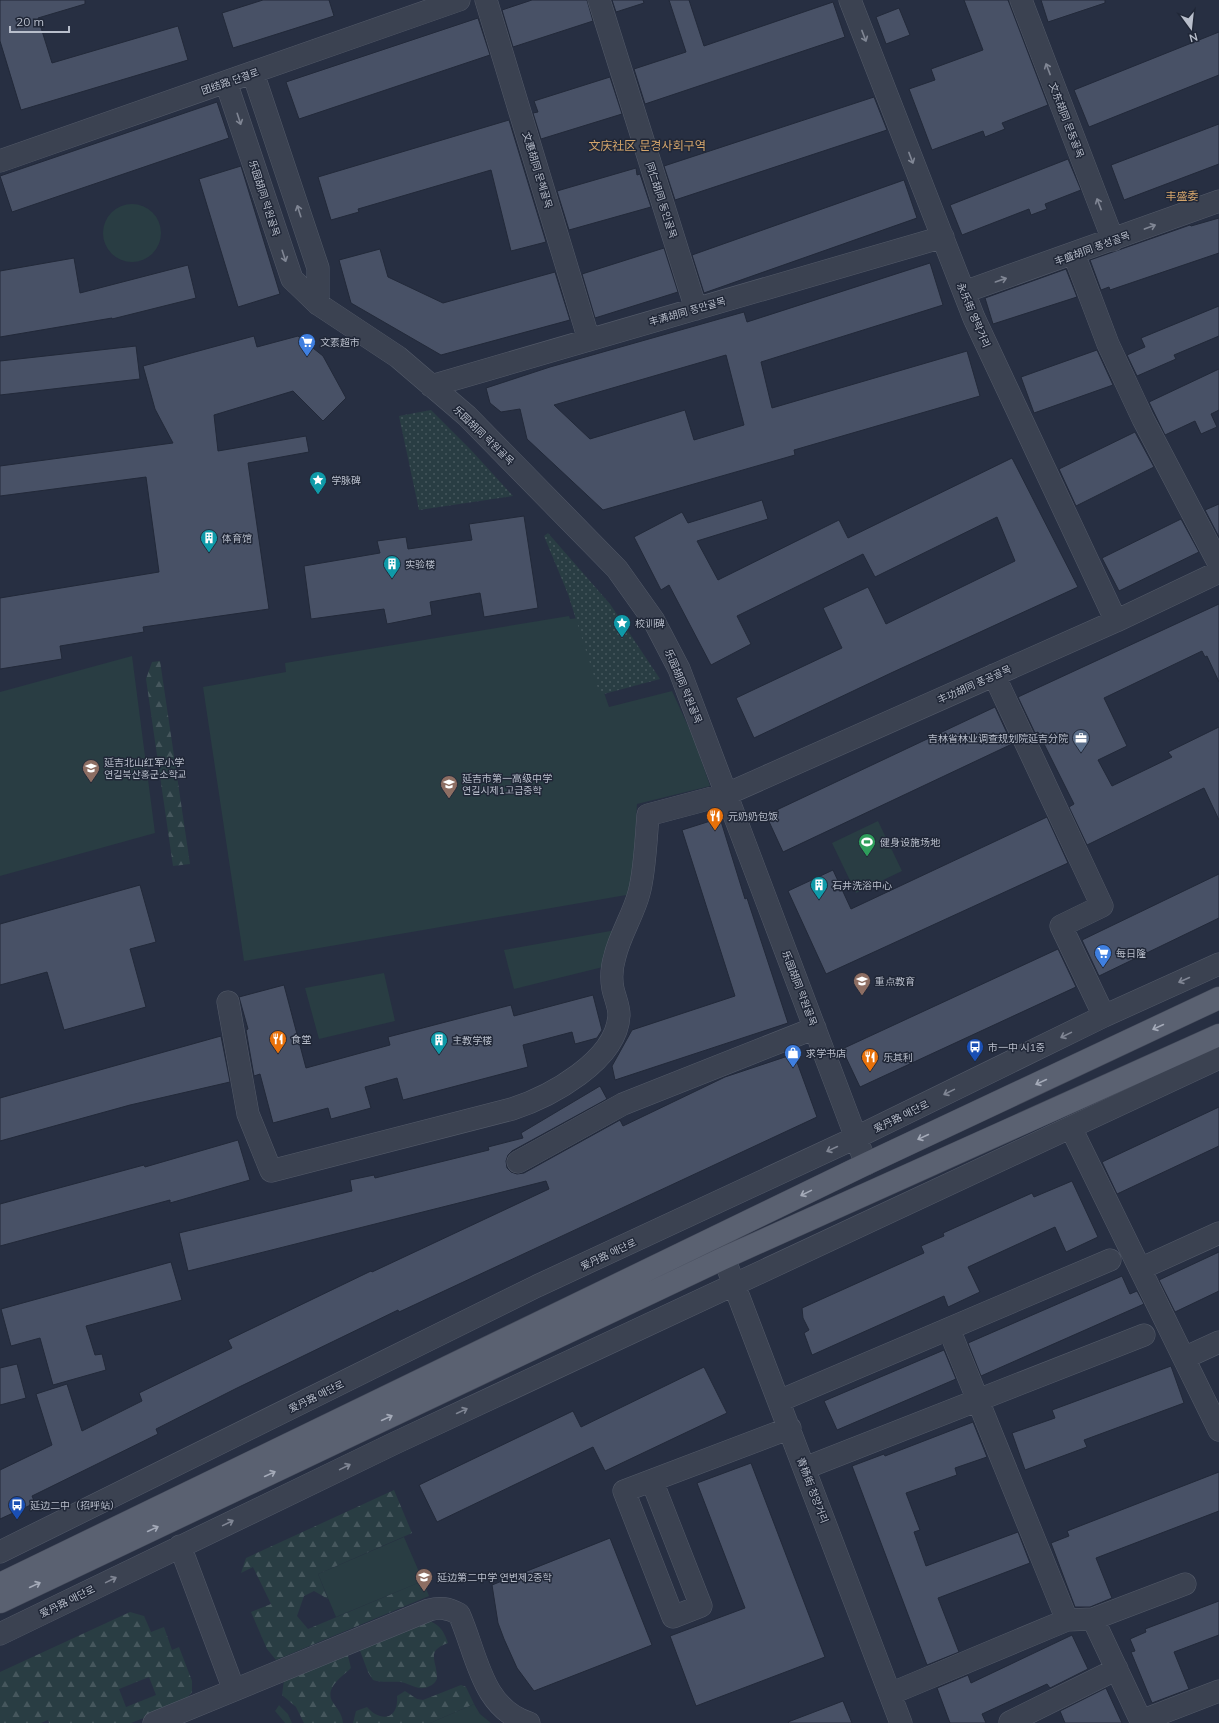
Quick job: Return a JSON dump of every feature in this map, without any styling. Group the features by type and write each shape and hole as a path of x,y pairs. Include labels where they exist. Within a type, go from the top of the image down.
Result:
{"main road":[{"path":"0,1584 866,1164 1219,998"},
{"path":"0,1602 724,1258 1219,1035"}],"street":[{"name":"团结路 단결로","path":"0,161 460,0"},
{"name":"文惠胡同 문혜골목","path":"486,0 589,340"},
{"name":"同仁胡同 동인골목","path":"599,0 696,309"},
{"name":"永乐街 영락거리","path":"850,0 974,318 1116,621"},
{"name":"文东胡同 문동골목","path":"1021,0 1113,240"},
{"path":"254,73 318,268 318,304"},
{"name":"乐园胡同 락원골목","path":"226,82 292,279 318,304 398,357 467,416 617,568 654,621 679,669 866,1164"},
{"name":"丰盛胡同 풍성골목","path":"964,292 1219,202"},
{"name":"丰满胡同 풍만골목","path":"431,386 942,237"},
{"path":"1074,254 1108,344 1143,419 1219,564"},
{"name":"丰功胡同 풍공골목","path":"228,1002 248,1114 271,1171 512,1109 533,1102 577,1076 595,1061 603,1052 616,1028 618,1010 613,987 612,973 615,956 639,894 648,815 727,794 1116,621 1219,572"},
{"path":"994,675 1102,906 1061,926 1104,1016"},
{"name":"爱丹路 애단로","path":"0,1552 537,1286 856,1138 1104,1016 1219,964"},
{"path":"518,1162 623,1104 815,1028"},
{"name":"爱丹路 애단로","path":"0,1634 388,1446 1219,1058"},
{"path":"1071,1128 1219,1430"},
{"path":"1140,1269 1219,1233"},
{"name":"青杨街 청양거리","path":"724,1258 790,1428 901,1723"},
{"path":"779,1401 1110,1260"},
{"path":"949,1328 1068,1620"},
{"path":"805,1468 1144,1335"},
{"path":"1184,1358 1219,1342"},
{"path":"652,1481 701,1606 673,1617 624,1491 790,1428"},
{"path":"180,1546 234,1690"},
{"path":"890,1694 1068,1620 1093,1619 1185,1584"},
{"path":"154,1723 429,1610 440,1607 451,1609 459,1614 481,1674 493,1698 503,1710 515,1719 529,1723"},
{"path":"1093,1619 1141,1721 1219,1691"},
{"path":"1010,1722 1117,1669"}],"green space":[{"path":"132,204 148,209 156,217 161,233 156,249 148,257 132,262 116,257 108,249 103,233 108,217 116,209"},
{"path":"431,410 471,450 513,496 419,510 399,416"},
{"path":"548,533 610,604 660,679 600,695 568,594 544,536"},
{"path":"569,616 570,619 578,618 609,707 672,691 694,739 710,786 637,804 632,894 244,961 203,687 286,672 285,663"},
{"path":"132,656 155,833 0,876 0,692"},
{"path":"160,661 190,864 173,866 146,679 152,662"},
{"name":"健身设施场地","path":"878,821 902,871 856,893 832,843"},
{"path":"616,930 603,967 514,989 504,950"},
{"path":"384,973 395,1021 319,1039 305,988"},
{"path":"394,1490 412,1533 318,1574 328,1599 314,1591 304,1596 297,1616 308,1629 423,1581 429,1596 276,1660 267,1649 251,1612 271,1604 253,1567 241,1573 246,1558"},
{"path":"404,1537 423,1581 336,1617 318,1574"},
{"path":"130,1612 144,1616 151,1632 164,1627 172,1650 179,1647 192,1681 192,1692 185,1700 174,1706 131,1723 49,1723 48,1720 41,1723 0,1723 0,1672","holes":["149,1677 156,1695 126,1707 119,1689"]},
{"path":"430,1621 442,1630 448,1643 441,1646 435,1652 434,1660 437,1679 434,1684 428,1687 419,1688 401,1682 383,1682 373,1680 368,1672 359,1648"},
{"path":"347,1652 351,1668 336,1682 330,1696 340,1714 343,1723 304,1723 296,1707 282,1695 284,1680"},
{"path":"461,1685 466,1687 474,1704 430,1723 353,1723 356,1711 367,1707 372,1712 383,1717 392,1714 397,1704 397,1696 405,1691 417,1699 423,1700"},
{"path":"474,1704 480,1714 491,1723 430,1723"},
{"path":"279,1705 288,1714 292,1723 285,1723 275,1711"}],"building":[{"path":"0,0 85,0 85,4 38,18 52,63 178,26 188,60 21,110 0,41"},
{"path":"263,0 329,0 334,16 233,48 222,13"},
{"path":"532,0 587,0 593,21 513,47 502,10"},
{"path":"612,0 643,0 644,3 616,12"},
{"path":"669,0 689,0 704,46 833,2 845,37 645,104 634,69 686,52"},
{"path":"964,0 1008,0 1048,105 1002,123 1005,129 985,137 983,131 932,150 909,89 935,80 931,69 983,50"},
{"path":"1041,0 1105,0 1105,3 1048,22"},
{"path":"899,8 910,35 886,44 876,17"},
{"path":"478,18 490,55 299,119 286,82"},
{"path":"1219,32 1219,75 1089,127 1074,90"},
{"path":"610,77 622,114 541,139 533,113 538,112 534,101"},
{"path":"874,97 887,130 675,200 664,166"},
{"path":"217,102 229,138 12,212 0,176"},
{"path":"509,120 546,242 511,251 491,170 358,209 359,212 331,220 318,177"},
{"path":"1219,124 1219,164 1124,200 1111,165"},
{"path":"1068,159 1081,190 1045,204 1047,209 1031,215 1029,209 962,235 950,205"},
{"path":"241,166 280,294 238,307 199,179"},
{"path":"636,168 637,175 640,174 651,207 569,230 557,191"},
{"path":"904,180 917,218 704,293 692,255"},
{"path":"1219,218 1219,253 1110,290 1109,287 1101,290 1090,260 1190,225 1191,226"},
{"path":"664,248 678,292 595,318 582,274"},
{"path":"380,249 388,277 443,303 555,272 570,320 441,355 351,303 339,260"},
{"path":"74,258 80,293 188,265 196,298 112,319 0,337 0,271"},
{"path":"930,263 943,305 761,362 772,408 967,351 980,396 794,450 795,455 603,510 527,439 520,409 501,412 490,403 486,388 550,367 744,312 747,322","holes":["726,355 744,425 694,440 685,410 590,439 554,405"]},
{"path":"1066,269 1077,297 993,324 985,298"},
{"path":"1219,306 1219,336 1174,355 1176,359 1137,376 1127,355 1145,347 1141,338"},
{"path":"254,336 257,347 298,336 323,356 346,398 323,421 293,391 214,415 218,451 306,436 309,452 248,463 269,609 143,627 144,632 60,646 62,659 0,669 0,598 159,572 146,477 0,496 0,466 173,443 155,409 143,366"},
{"path":"136,346 140,379 0,395 0,361"},
{"path":"1097,350 1113,385 1034,413 1021,377"},
{"path":"1219,369 1219,410 1211,414 1217,427 1201,434 1195,421 1165,435 1149,402"},
{"path":"1135,432 1154,467 1076,506 1059,469"},
{"path":"1012,458 1078,587 754,738 736,698 842,648 823,608 868,587 886,624 1015,561 997,517 875,577 863,554 737,616 751,644 711,665 669,585 661,590 634,537 682,512 688,523 762,500 768,519 697,541 718,580 839,520 848,538"},
{"path":"1219,504 1219,537 1205,510"},
{"name":"实验楼","path":"524,516 538,608 484,617 480,593 430,602 432,615 387,624 384,609 311,619 304,566 380,553 377,541 406,537 408,549 472,540 469,524"},
{"path":"1181,519 1199,552 1119,591 1102,558"},
{"path":"1219,604 1219,682 1207,656 1205,657 1202,651 1104,698 1127,746 1098,760 1112,786 1172,757 1168,752 1219,727 1219,820 1204,788 1087,845 1069,807 1074,804 1038,732 1035,733 1018,697"},
{"path":"995,707 1012,744 783,852 766,815"},
{"path":"1047,817 1068,863 826,974 788,891 833,870 851,909"},
{"path":"720,818 745,899 747,898 788,1023 615,1080 612,1066 632,1030 735,996 682,830"},
{"path":"1219,874 1219,918 1099,976 1082,940"},
{"path":"140,885 156,942 130,949 146,1007 64,1030 47,972 0,985 0,924"},
{"path":"1058,949 1076,987 860,1087 842,1049"},
{"name":"主教学楼","path":"284,985 306,1068 390,1045 388,1037 511,1005 514,1016 593,995 602,1030 597,1038 575,1044 572,1032 523,1045 528,1067 403,1100 397,1078 365,1087 371,1108 331,1119 328,1108 273,1123 260,1074 254,1076 246,1030 248,1029 239,997"},
{"path":"221,1036 230,1082 130,1105 0,1141 0,1098"},
{"path":"794,1054 817,1117 399,1312 398,1310 235,1389 156,1429 158,1434 32,1496 35,1503 0,1519 0,1470 52,1445 36,1394 67,1384 82,1431 142,1401 139,1393 232,1348 228,1340 371,1271 372,1272 549,1189 546,1181 188,1271 179,1233 352,1191 350,1180 374,1175 375,1178 489,1150 488,1147 523,1138 521,1133 600,1086 607,1099 512,1151 508,1155 506,1161 507,1168 511,1172 517,1174 524,1173 620,1120 623,1126 725,1077"},
{"path":"1219,1107 1219,1146 1117,1194 1102,1162"},
{"path":"238,1140 250,1180 170,1203 170,1200 0,1246 0,1204 144,1165 145,1167"},
{"path":"1072,1181 1098,1237 1066,1252 1055,1227 968,1267 980,1292 948,1307 944,1296 812,1355 804,1333 809,1330 803,1318 802,1308 924,1253 921,1246 944,1236 943,1233 1032,1193 1034,1197"},
{"path":"1219,1252 1219,1291 1175,1312 1159,1280"},
{"path":"171,1262 182,1300 86,1326 95,1355 102,1354 106,1370 53,1385 40,1338 11,1346 1,1309"},
{"path":"1122,1276 1130,1294 1137,1291 1144,1304 981,1376 968,1343"},
{"path":"944,1350 956,1379 837,1430 824,1401"},
{"path":"17,1364 26,1398 0,1405 0,1368"},
{"path":"1171,1366 1184,1403 1084,1440 1087,1447 1025,1470 1012,1433 1055,1418 1052,1410"},
{"path":"704,1367 727,1413 605,1471 593,1447 437,1522 419,1485 573,1411 581,1427"},
{"path":"973,1422 987,1457 955,1468 957,1475 906,1493 920,1530 914,1532 926,1566 1018,1532 1030,1563 938,1598 959,1652 927,1665 852,1466 884,1454 885,1456"},
{"path":"751,1463 825,1657 696,1706 670,1636 745,1608 697,1483"},
{"path":"1219,1472 1219,1511 1096,1558 1112,1598 1090,1607 1075,1607 1051,1543 1069,1536 1067,1531"},
{"path":"610,1538 652,1645 534,1691 517,1668 504,1639 498,1623 492,1585"},
{"path":"1219,1601 1219,1635 1174,1652 1189,1689 1152,1703 1131,1652 1135,1651 1130,1639 1146,1632 1145,1629"},
{"path":"1072,1635 1088,1669 1050,1688 1047,1684 982,1714 986,1723 950,1723 937,1688 968,1675 971,1683"},
{"path":"1106,1688 1122,1723 1065,1723 1060,1711"},
{"path":"843,1701 852,1723 788,1722"}],"place":[{"name":"文素超市","path":"307,357"},
{"name":"学脉碑","path":"318,495"},
{"name":"体育馆","path":"209,553"},
{"name":"实验楼","path":"392,579"},
{"name":"校训碑","path":"622,638"},
{"name":"吉林省林业调查规划院延吉分院","path":"1081,753"},
{"name":"延吉北山红军小学 연길북산홍군소학교","path":"91,783"},
{"name":"延吉市第一高级中学 연길시제1고급중학","path":"449,799"},
{"name":"元奶奶包饭","path":"715,831"},
{"name":"健身设施场地","path":"867,857"},
{"name":"石井洗浴中心","path":"819,900"},
{"name":"每日隆","path":"1103,968"},
{"name":"重点教育","path":"862,996"},
{"name":"食堂","path":"278,1054"},
{"name":"主教学楼","path":"439,1055"},
{"name":"市一中 시1중","path":"975,1062"},
{"name":"求学书店","path":"793,1068"},
{"name":"乐其利","path":"870,1072"},
{"name":"延边二中（招呼站）","path":"17,1520"},
{"name":"延边第二中学 연변제2중학","path":"424,1592"}],"district":[{"name":"文庆社区 문경사회구역","path":"647,146"},
{"name":"丰盛委","path":"1182,196"}]}
